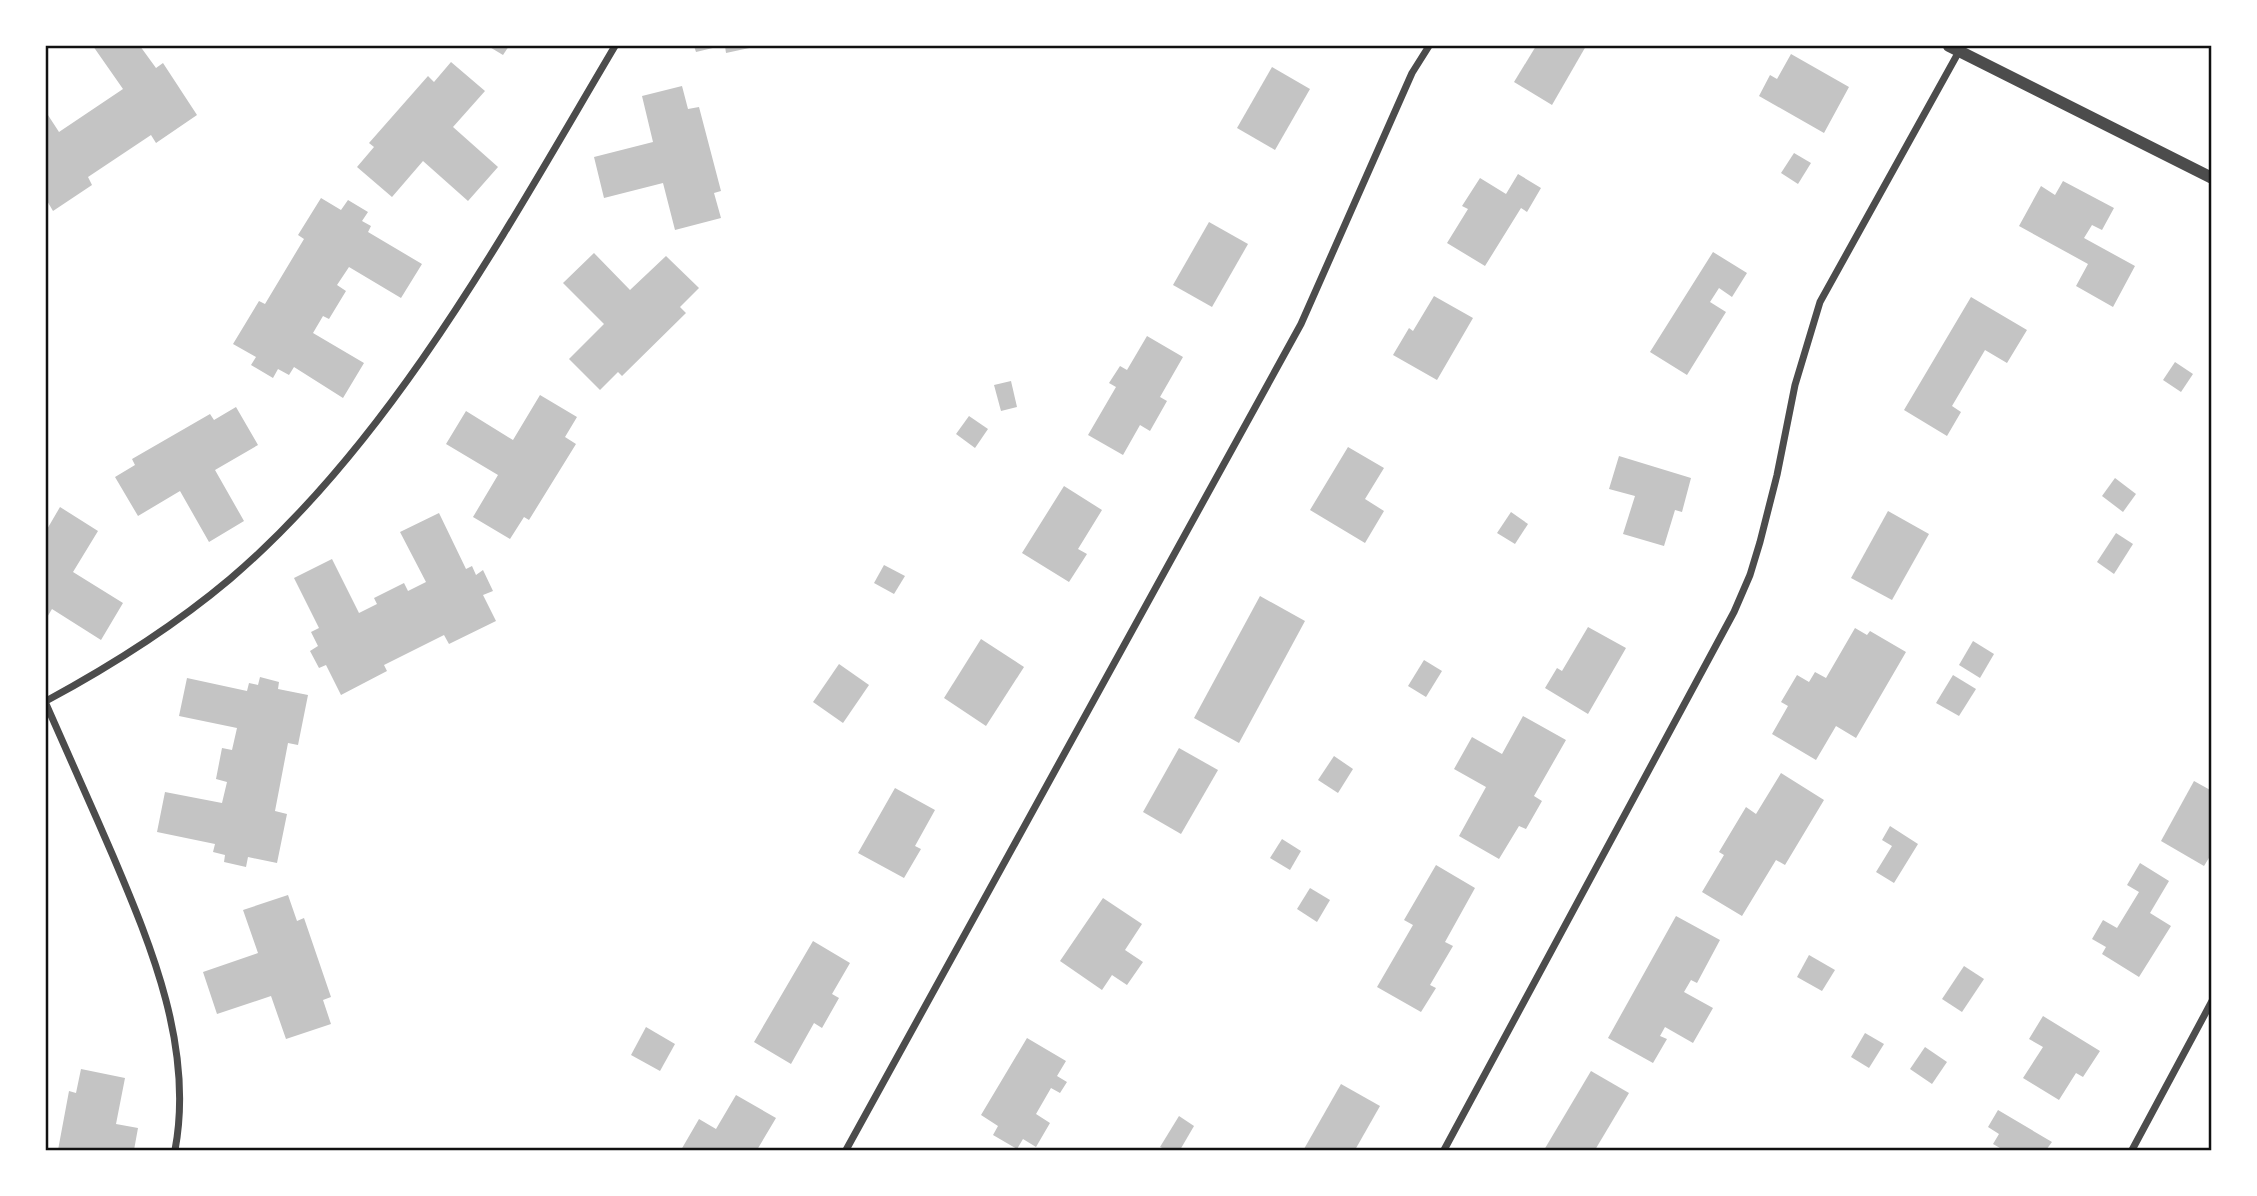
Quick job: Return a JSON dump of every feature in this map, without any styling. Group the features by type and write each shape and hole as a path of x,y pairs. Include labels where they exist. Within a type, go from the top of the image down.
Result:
{"street":[{"path":"175,1150 180,1083 176,1048 160,980 127,889 46,702 126,655 194,608 265,547 331,477 393,398 461,299 536,180 615,46"},
{"path":"846,1150 1301,324 1412,73 1429,46"},
{"path":"1444,1150 1734,612 1750,575 1760,542 1795,385 1820,302 1957,47 2211,178"},
{"path":"2132,1150 2211,1001"}],"building":[{"path":"93,46 140,46 156,68 163,63 197,115 156,143 151,135 88,177 92,185 53,211 46,199 46,112 59,132 123,89"},
{"path":"488,46 509,46 503,55"},
{"path":"694,46 717,46 717,47 696,52"},
{"path":"725,46 754,46 754,47 726,53"},
{"path":"1536,46 1586,46 1552,105 1514,82"},
{"path":"1791,54 1849,87 1824,133 1759,96 1770,75 1777,79"},
{"path":"451,62 485,91 453,127 498,167 468,201 423,161 392,197 357,167 374,147 369,143 428,76 434,82"},
{"path":"1272,67 1310,89 1275,150 1237,128"},
{"path":"682,86 688,109 699,107 721,191 714,193 721,218 675,230 663,183 604,198 594,157 653,142 642,96"},
{"path":"1794,153 1811,163 1798,184 1781,173"},
{"path":"1518,174 1541,188 1527,212 1521,208 1485,266 1447,243 1468,209 1462,206 1480,178 1506,194"},
{"path":"2063,181 2114,208 2102,230 2092,225 2084,238 2135,266 2113,307 2076,286 2088,264 2019,226 2041,186 2055,195"},
{"path":"321,198 341,210 348,200 368,212 362,221 371,226 368,232 422,264 401,298 349,267 337,285 346,291 329,319 323,316 313,333 364,363 343,398 294,367 289,375 278,369 273,378 251,365 256,357 233,344 259,301 265,304 304,239 298,235"},
{"path":"1209,222 1248,244 1212,307 1173,285"},
{"path":"1713,252 1747,273 1732,297 1719,288 1710,302 1726,312 1687,375 1650,352"},
{"path":"594,253 630,290 666,256 699,288 680,307 686,313 622,376 618,372 600,390 569,359 604,324 563,283"},
{"path":"1434,296 1473,318 1437,380 1393,355 1409,328 1413,331"},
{"path":"1971,297 2027,330 2007,363 1985,350 1952,406 1961,412 1947,436 1904,410"},
{"path":"1147,336 1183,357 1160,397 1167,401 1150,431 1140,425 1123,455 1088,435 1116,387 1109,383 1120,366 1127,370"},
{"path":"2175,362 2193,374 2181,392 2163,380"},
{"path":"1011,381 1017,407 1001,411 994,385"},
{"path":"540,395 577,417 565,437 576,444 529,520 524,517 510,539 473,517 498,475 446,444 466,411 513,440"},
{"path":"236,407 258,445 215,470 244,521 209,542 180,491 138,516 115,477 135,465 132,459 210,414 214,420"},
{"path":"969,416 988,429 975,448 956,434"},
{"path":"1348,447 1384,468 1365,499 1384,511 1365,543 1310,510"},
{"path":"1619,456 1691,478 1682,512 1675,510 1664,546 1623,534 1635,496 1609,489"},
{"path":"2115,478 2136,494 2123,512 2102,496"},
{"path":"1064,486 1102,510 1078,549 1087,554 1069,582 1022,553"},
{"path":"60,507 98,531 73,572 123,603 101,640 52,609 46,619 46,531"},
{"path":"1888,511 1929,534 1892,600 1851,578"},
{"path":"1511,512 1528,524 1515,544 1497,533"},
{"path":"439,513 466,569 472,566 476,575 483,570 493,591 483,595 496,621 449,644 444,635 384,665 387,671 341,695 326,665 319,668 310,651 318,646 311,632 319,628 294,578 332,559 359,613 377,604 374,598 404,583 408,591 426,582 400,532"},
{"path":"2116,533 2133,544 2114,574 2097,562"},
{"path":"884,565 905,576 894,594 874,583"},
{"path":"1260,596 1305,621 1239,743 1194,718"},
{"path":"1588,627 1626,648 1588,714 1545,688 1557,668 1562,671"},
{"path":"1855,628 1867,635 1870,631 1906,652 1856,738 1836,726 1816,760 1772,734 1788,706 1781,702 1797,675 1809,682 1815,672 1826,678"},
{"path":"981,639 1024,667 986,726 944,698"},
{"path":"1973,641 1994,654 1980,678 1959,665"},
{"path":"1424,660 1442,671 1426,697 1408,686"},
{"path":"839,664 869,685 843,723 813,702"},
{"path":"1953,675 1976,689 1959,716 1936,703"},
{"path":"260,677 279,682 278,689 308,695 298,745 288,743 275,811 287,814 277,863 248,857 246,867 224,862 225,855 213,852 215,844 157,832 165,792 222,803 227,782 216,779 222,748 232,750 237,728 179,716 187,678 247,691 249,683 258,685"},
{"path":"1523,716 1566,740 1534,796 1542,801 1526,829 1519,826 1499,859 1459,836 1486,787 1454,769 1472,737 1502,754"},
{"path":"1179,748 1218,770 1181,834 1143,812"},
{"path":"1334,756 1353,769 1338,793 1318,780"},
{"path":"1781,773 1824,800 1785,865 1776,860 1742,916 1702,892 1724,855 1719,852 1746,807 1756,814"},
{"path":"2194,781 2212,791 2212,853 2204,866 2161,841"},
{"path":"895,788 935,810 915,846 921,849 904,878 858,853"},
{"path":"1890,826 1918,844 1894,883 1876,872 1892,846 1882,840"},
{"path":"1282,839 1301,851 1290,870 1270,858"},
{"path":"2140,863 2169,881 2150,913 2171,926 2139,977 2102,954 2106,947 2092,939 2103,920 2117,928 2139,892 2127,885"},
{"path":"1436,865 1475,888 1445,942 1453,946 1430,985 1436,988 1421,1012 1377,987 1413,925 1404,920"},
{"path":"1310,888 1330,900 1317,922 1297,909"},
{"path":"288,895 297,921 304,918 331,997 323,1000 331,1024 286,1039 271,996 217,1014 203,972 258,953 243,910"},
{"path":"1103,898 1142,924 1125,950 1143,962 1127,985 1112,975 1102,990 1060,961"},
{"path":"1676,916 1720,940 1697,983 1691,980 1684,992 1713,1008 1693,1043 1665,1027 1660,1036 1667,1039 1653,1063 1608,1038"},
{"path":"813,941 850,963 832,994 839,998 822,1028 814,1023 791,1064 754,1042"},
{"path":"1809,955 1835,970 1822,991 1797,977"},
{"path":"1964,966 1984,979 1962,1012 1942,999"},
{"path":"2043,1016 2100,1051 2083,1077 2076,1073 2059,1100 2023,1078 2043,1047 2029,1039"},
{"path":"646,1027 675,1044 660,1071 631,1055"},
{"path":"1865,1033 1884,1044 1869,1068 1851,1057"},
{"path":"1027,1038 1066,1061 1057,1076 1067,1082 1060,1093 1051,1088 1036,1114 1050,1123 1036,1147 1023,1139 1017,1149 993,1135 998,1126 981,1115"},
{"path":"1925,1047 1947,1062 1932,1084 1910,1069"},
{"path":"81,1069 125,1078 116,1124 138,1128 134,1150 58,1150 69,1091 76,1093"},
{"path":"1591,1071 1629,1093 1595,1150 1544,1150"},
{"path":"1341,1084 1380,1106 1355,1150 1304,1149"},
{"path":"736,1095 776,1118 757,1150 681,1150 699,1119 716,1129"},
{"path":"1998,1110 2052,1142 2046,1150 1999,1150 2000,1148 1993,1144 1999,1134 1988,1127"},
{"path":"1179,1116 1194,1126 1180,1150 1160,1147"}]}
